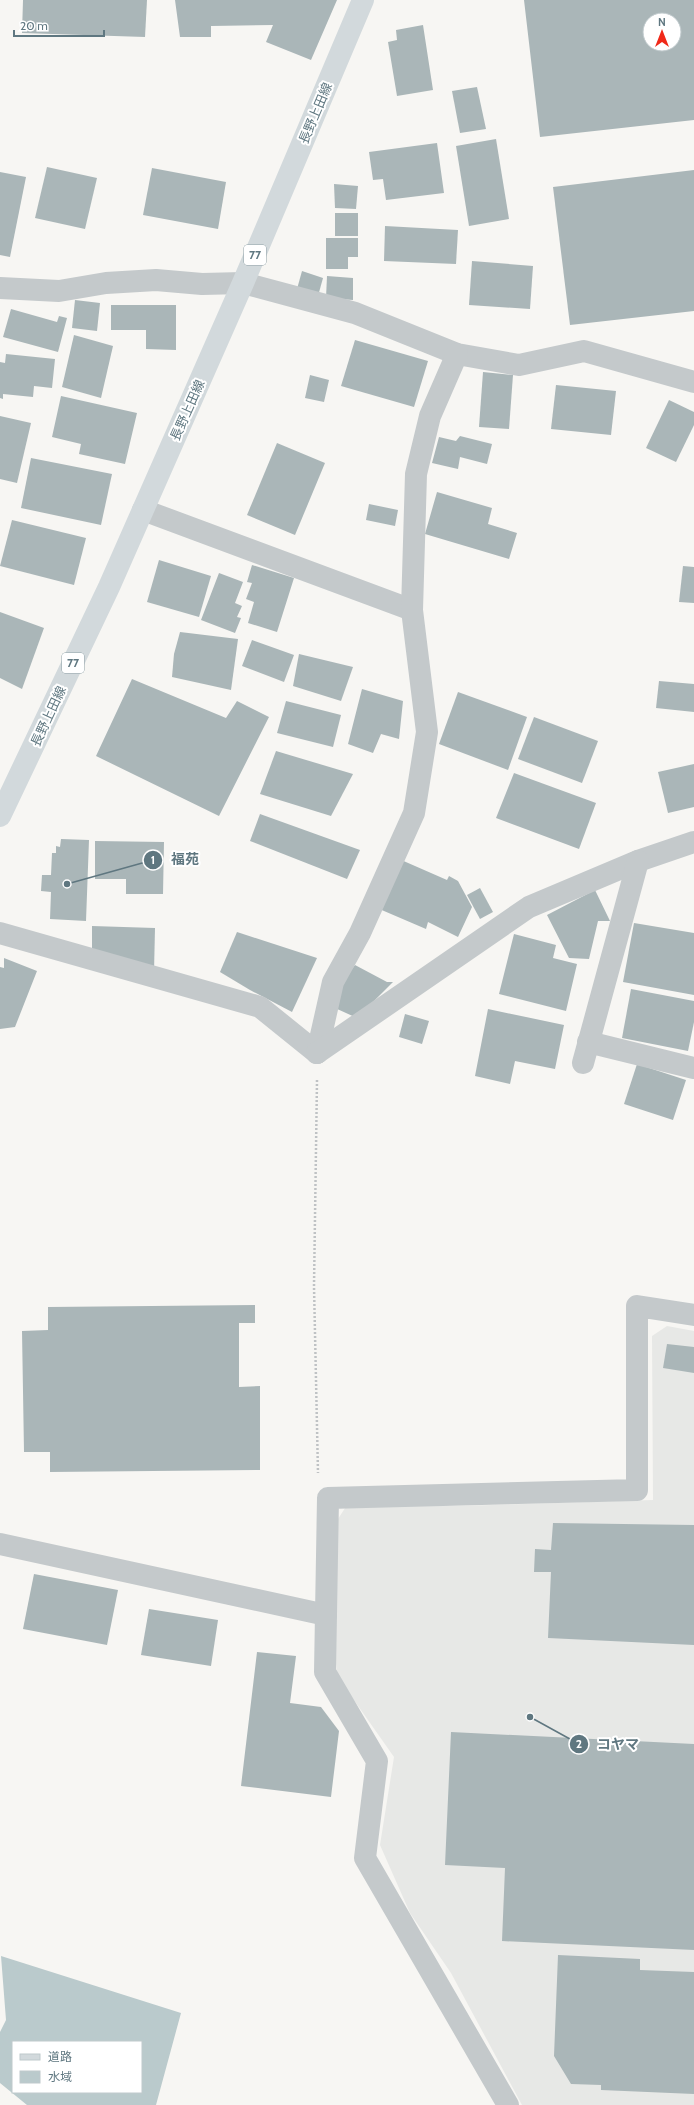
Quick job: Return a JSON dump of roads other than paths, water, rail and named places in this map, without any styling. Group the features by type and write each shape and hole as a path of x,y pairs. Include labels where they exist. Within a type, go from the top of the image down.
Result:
{"main road":[{"name":"長野上田線","path":"0,816 109,587 243,283 363,0"}],"street":[{"path":"0,288 59,291 106,283 156,280 202,284 243,283 355,313 457,354 519,365 584,351 694,382"},
{"path":"317,1053 333,982 360,933 414,813 427,732 412,610 416,474 430,416 457,354"},
{"path":"143,510 412,610"},
{"path":"317,1053 529,907 638,861 694,842"},
{"path":"583,1063 638,861"},
{"path":"0,933 260,1006 317,1053"},
{"path":"588,1042 694,1068"},
{"path":"508,2105 365,1858 377,1762 325,1672 328,1498 636,1490 637,1306 694,1315"},
{"path":"0,1544 326,1615"}],"water":[{"path":"1,1956 181,2013 156,2105 27,2105 12,2093 142,2093 142,2041 12,2041 12,2093 0,2083 0,2032 6,2020"}],"place":[{"name":"福苑","path":"67,884"},
{"name":"コヤマ","path":"530,1717"}]}
